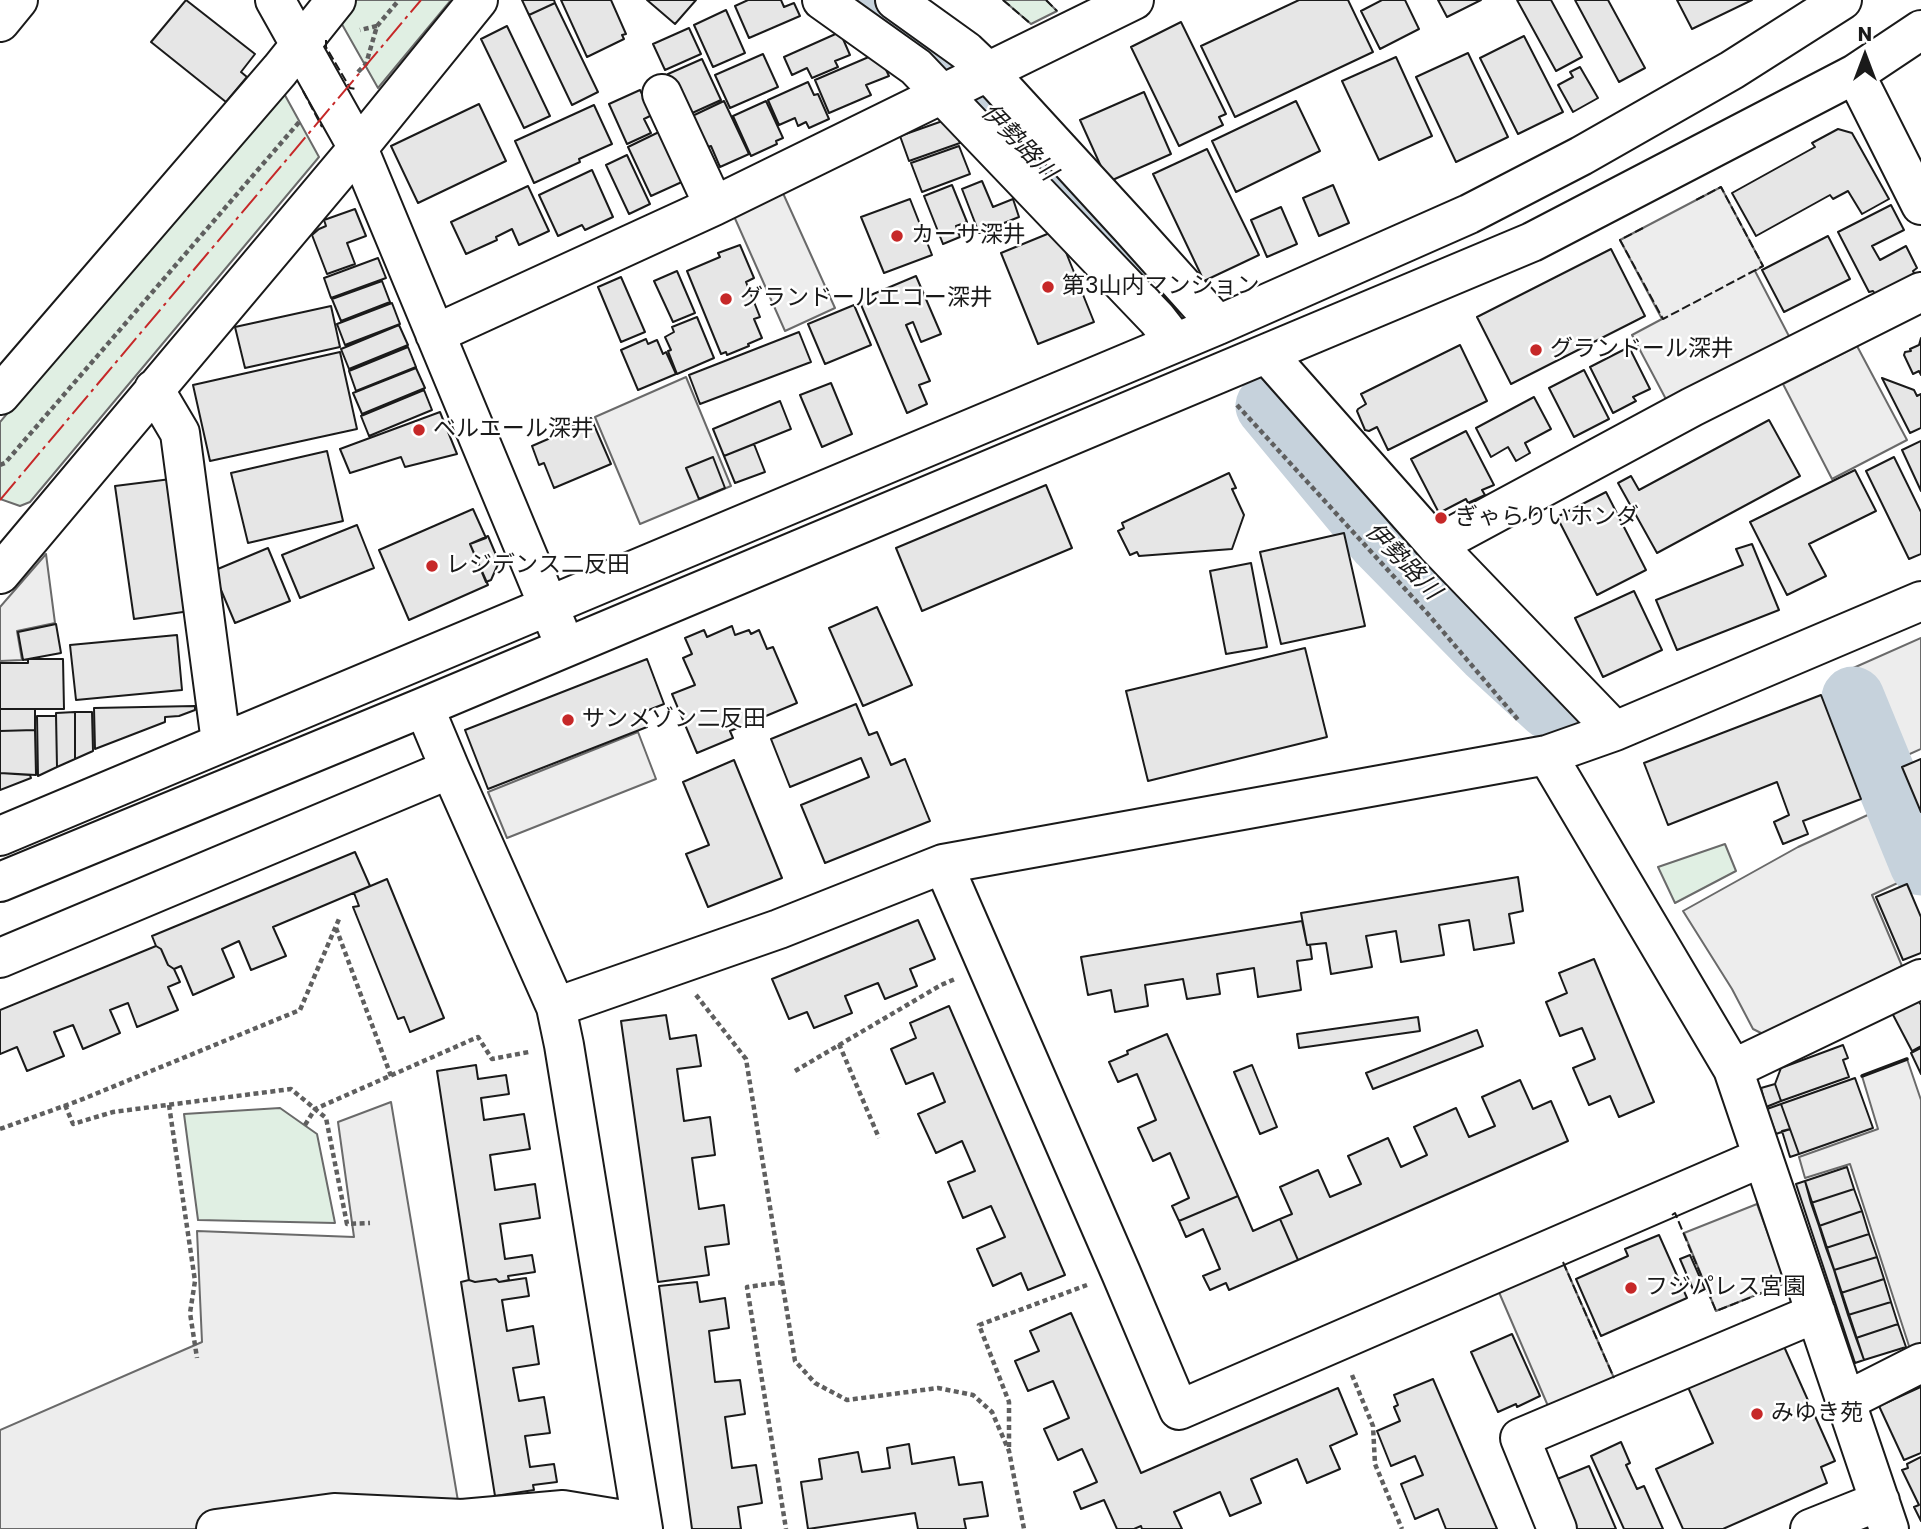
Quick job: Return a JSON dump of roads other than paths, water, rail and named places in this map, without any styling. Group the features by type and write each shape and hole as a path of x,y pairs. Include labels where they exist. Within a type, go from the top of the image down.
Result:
{"street":[{"path":"0,22 18,0"},
{"path":"275,0 358,148 566,647"},
{"path":"0,395 280,70 336,0"},
{"path":"0,573 358,148 478,0"},
{"path":"822,0 916,66 965,83 1131,228 1218,325"},
{"path":"895,0 966,51 965,83 1175,342"},
{"path":"435,334 715,206 1134,0"},
{"path":"0,836 1218,325 1491,202 1581,156 1732,69 1828,4"},
{"path":"0,881 424,707 1532,242 1855,74 1921,30"},
{"path":"1855,74 1921,205"},
{"path":"662,94 715,206"},
{"path":"1436,545 1692,407 1921,292"},
{"path":"1267,354 1436,545 1615,731"},
{"path":"154,389 180,433 221,742"},
{"path":"556,1007 779,929 943,864 1547,755 1615,731 1921,601"},
{"path":"216,1529 334,1513 462,1519 563,1510 642,1526 556,1007 424,707"},
{"path":"1547,755 1733,1069 1884,1515 1810,1529"},
{"path":"0,958 450,769"},
{"path":"943,864 1178,1410 1763,1157"},
{"path":"1733,1069 1921,979"},
{"path":"1557,1529 1520,1438 1816,1313"},
{"path":"1846,1401 1921,1363"}],"waterway":[{"name":"伊勢路川","path":"871,14 942,65 1172,301"},
{"name":"伊勢路川","path":"1267,406 1380,542 1487,651 1549,708"},
{"name":"伊勢路川","path":"1853,698 1921,864"}],"place":[{"name":"カーサ深井","path":"897,236"},
{"name":"第3山内マンション","path":"1048,287"},
{"name":"グランドールエコー深井","path":"726,299"},
{"name":"グランドール深井","path":"1536,350"},
{"name":"ベルエール深井","path":"419,430"},
{"name":"ぎゃらりいホンダ","path":"1441,518"},
{"name":"レジデンス二反田","path":"432,566"},
{"name":"サンメゾン二反田","path":"568,720"},
{"name":"フジパレス宮園","path":"1631,1288"},
{"name":"みゆき苑","path":"1757,1414"}]}
